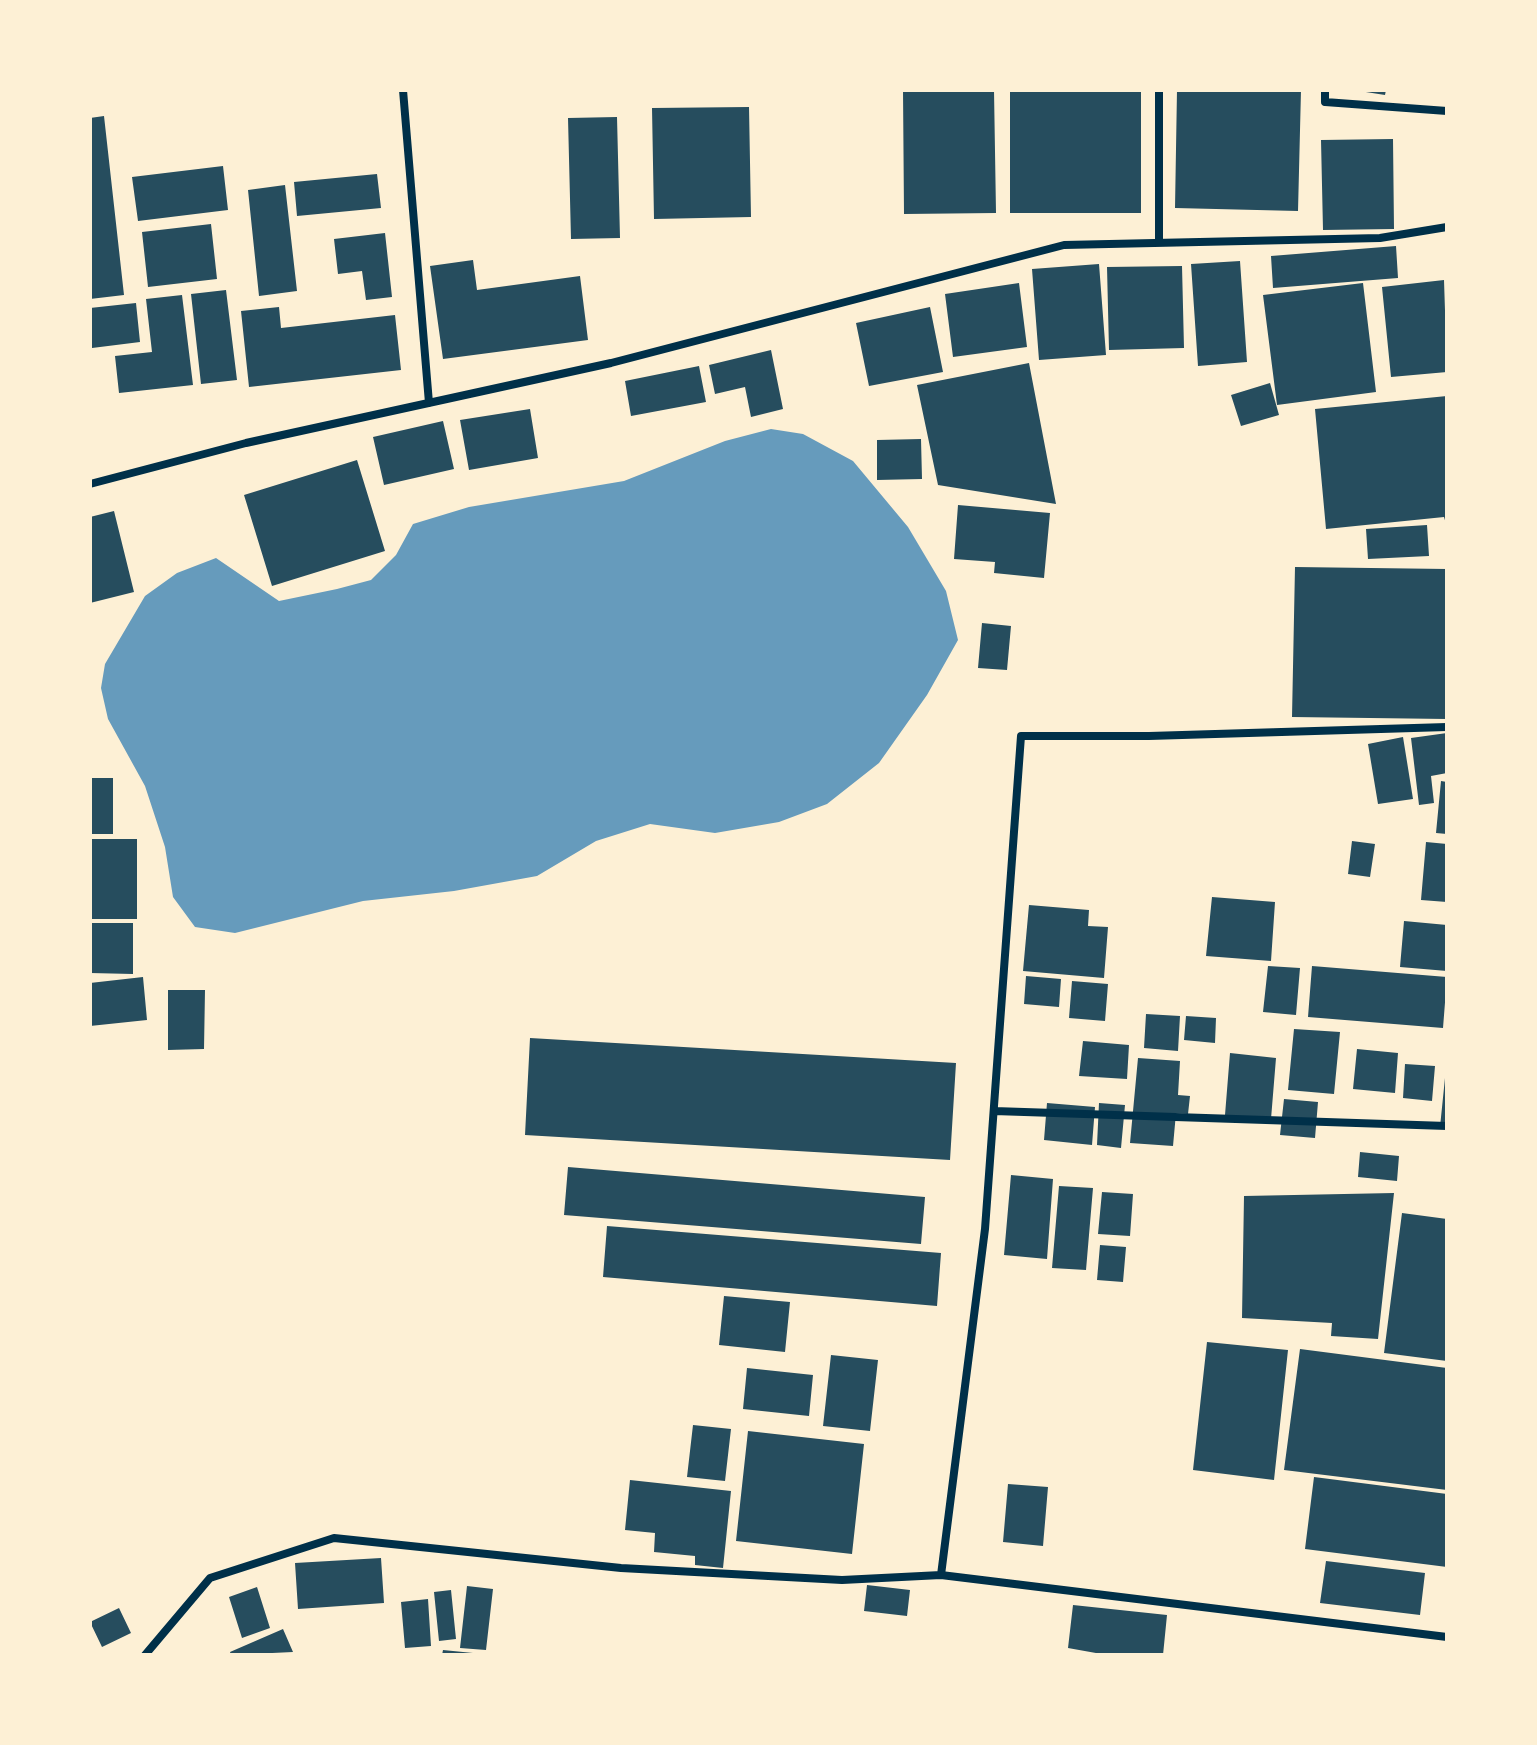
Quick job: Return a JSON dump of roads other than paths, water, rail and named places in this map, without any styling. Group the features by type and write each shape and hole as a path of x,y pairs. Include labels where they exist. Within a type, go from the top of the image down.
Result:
{"street":[{"path":"403,90 429,403"},
{"path":"1159,90 1159,243"},
{"path":"1325,90 1325,102 1447,111"},
{"path":"90,484 246,443 611,363 1064,245 1380,238 1447,227"},
{"path":"941,1575 985,1229 1021,736 1164,736 1447,727"},
{"path":"994,1111 1447,1126"},
{"path":"145,1655 210,1578 334,1538 621,1568 842,1580 941,1575 1447,1637"}],"water":[{"path":"771,429 803,434 853,461 908,527 946,591 958,640 927,695 879,763 827,804 779,822 715,833 650,824 596,841 537,876 454,891 363,901 235,933 195,927 173,897 165,847 145,786 108,719 101,688 105,664 145,596 177,573 216,558 279,601 371,580 396,555 413,524 469,507 624,481 725,441"}]}
